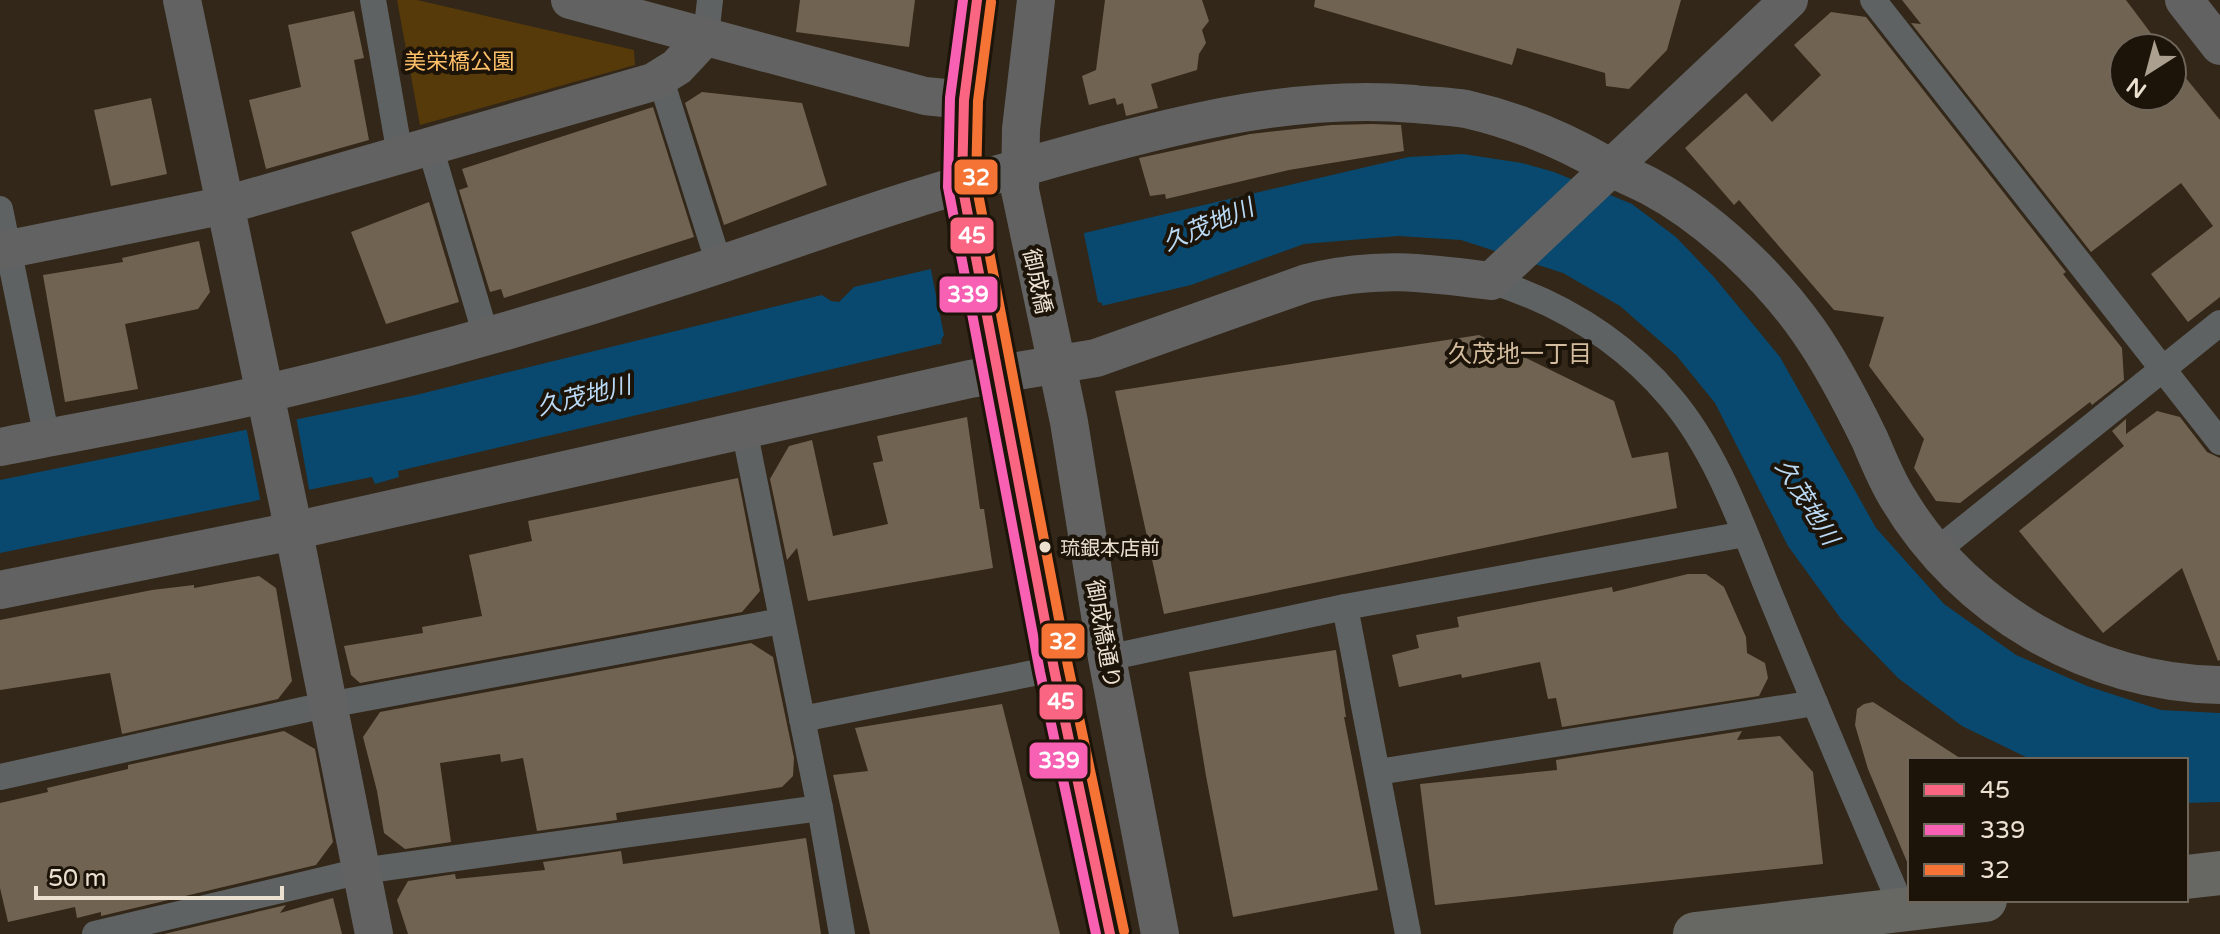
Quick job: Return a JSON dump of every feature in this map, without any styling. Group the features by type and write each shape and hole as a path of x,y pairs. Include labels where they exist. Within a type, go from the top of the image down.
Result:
{"highway":[{"path":"2188,877 2220,873"},
{"path":"1695,934 1969,902"}],"street":[{"path":"182,0 268,406 374,934"},
{"path":"373,0 415,151 486,336"},
{"path":"570,0 708,18 925,96 964,100"},
{"path":"977,0 964,100 962,184 1054,669 1110,934"},
{"path":"1018,168 1036,0"},
{"path":"1491,281 1789,0"},
{"path":"1873,0 2220,442"},
{"path":"2184,0 2220,46"},
{"path":"4,250 226,205 653,82 677,67 708,18"},
{"path":"660,77 719,264"},
{"path":"0,447 268,406 962,184 1171,126 1303,104 1389,102 1475,112 1555,139 1654,188 1718,234 1766,279 1809,331 1853,406 1896,496 1935,552 2001,611 2038,636 2076,654 2146,678 2220,685"},
{"name":"御成橋","path":"1018,168 1027,230 1052,349"},
{"path":"0,209 4,250 47,438"},
{"path":"0,590 291,520 744,429 996,359 1052,349 1096,358 1307,283 1338,275 1379,270 1406,271 1491,281 1529,293 1562,309 1620,349 1648,373 1695,430 1745,534 1903,910"},
{"path":"1935,552 2220,323"},
{"name":"御成橋通り","path":"1052,349 1069,422 1107,658 1160,934"},
{"path":"744,429 820,808 842,934"},
{"path":"1107,658 1345,607 1745,534"},
{"path":"1345,607 1408,934"},
{"path":"0,777 328,705 781,621"},
{"path":"802,719 1054,669"},
{"path":"1378,772 1815,703"},
{"path":"95,934 361,871 820,808"}],"green space":[{"name":"美栄橋公園","path":"397,0 417,0 634,50 635,65 420,125"}],"water":[{"name":"久茂地川","path":"1463,154 1522,163 1554,172 1632,204 1676,237 1714,277 1780,357 1876,528 1944,604 2016,655 2087,686 2161,710 2220,713 2220,802 2188,803 2188,758 2028,758 1962,726 1898,678 1841,619 1788,546 1715,403 1676,355 1620,306 1563,273 1461,240 1398,236 1304,244 1191,285 398,471 399,477 375,484 372,477 0,553 0,480 416,395 822,295 839,302 854,287 1409,157"}],"pier":[{"path":"1083,229 1098,302 1102,303 1103,310 943,348 941,340 944,335 930,265"},
{"path":"296,416 310,494 261,504 246,426"}],"building":[{"path":"800,0 915,0 909,47 796,32"},
{"path":"1105,0 1202,0 1209,21 1202,30 1206,43 1199,54 1197,70 1151,84 1158,108 1126,116 1123,103 1117,105 1115,98 1089,105 1082,76 1096,70"},
{"path":"1315,0 1681,0 1667,50 1629,89 1606,86 1605,73 1517,48 1512,65 1314,7"},
{"path":"1902,0 2126,0 2150,32 2108,32 2108,112 2188,112 2188,81 2220,120 2220,297 2188,322 2151,274 2213,226 2181,183 2091,252 1911,23 1921,24"},
{"path":"354,11 364,58 354,60 369,140 266,169 249,100 301,87 288,25"},
{"path":"1831,12 1866,17 2122,348 2124,380 2092,405 2090,402 1960,503 1936,501 1914,468 1924,439 1869,366 1884,317 1834,310 1739,200 1734,205 1685,148 1746,93 1772,122 1821,75 1794,45"},
{"path":"702,92 802,103 827,185 724,225 685,103"},
{"path":"151,98 167,174 111,186 94,110"},
{"path":"653,107 694,237 504,298 501,289 490,292 459,190 468,187 462,169"},
{"path":"1372,124 1401,125 1404,151 1289,170 1166,199 1165,194 1150,196 1139,158 1250,134"},
{"path":"429,202 459,302 386,324 351,232"},
{"path":"199,241 210,292 198,309 125,324 138,389 65,402 43,275 123,262 122,258"},
{"path":"1479,335 1614,401 1632,458 1668,452 1677,508 1164,614 1115,391"},
{"path":"2157,411 2180,417 2207,452 2220,458 2218,661 2182,568 2103,633 2019,531 2124,446 2112,431 2126,419 2126,434"},
{"path":"967,417 980,509 984,509 993,568 808,601 797,548 787,560 770,479 789,446 812,440 833,536 888,524 873,463 883,461 877,436"},
{"path":"738,478 760,591 742,612 360,683 351,675 344,646 423,633 422,627 482,616 469,555 532,541 528,521"},
{"path":"1688,574 1706,574 1724,587 1746,637 1747,653 1765,663 1768,678 1759,696 1562,727 1556,698 1548,699 1540,662 1399,687 1392,655 1419,648 1416,635 1459,627 1457,617 1612,587 1613,592"},
{"path":"259,576 276,588 292,681 278,699 122,734 110,673 0,690 0,620 152,590 194,585 194,588"},
{"path":"751,643 773,657 794,758 793,776 782,787 616,813 617,820 537,831 523,758 501,762 500,754 440,763 451,842 405,849 384,833 363,737 380,712"},
{"path":"1336,650 1344,717 1378,890 1233,917 1189,672"},
{"path":"1873,702 1960,758 1908,758 1908,864 1868,769 1855,725 1857,709"},
{"path":"1002,704 1060,934 870,934 833,775 868,771 855,728"},
{"path":"284,731 315,749 333,842 316,865 101,916 101,912 77,918 75,907 8,922 0,888 0,803 48,792 47,788 128,769 128,765"},
{"path":"1742,731 1737,740 1780,736 1813,772 1823,864 1435,905 1420,784 1557,770 1556,760"},
{"path":"806,838 821,934 408,934 397,900 408,881 455,874 456,879 545,870 543,862 621,851 623,864"},
{"path":"333,898 342,934 164,934 286,905 280,913"}],"transit line":[{"name":"339","path":"963,0 950,98 948,187 1040,672 1096,934"},
{"name":"45","path":"977,0 964,100 962,184 1054,669 1110,934"},
{"name":"32","path":"991,2 978,101 976,183 1068,666 1124,931"}],"place":[{"name":"琉銀本店前","path":"1045,547"}],"district":[{"name":"久茂地一丁目","path":"1520,354"}]}
